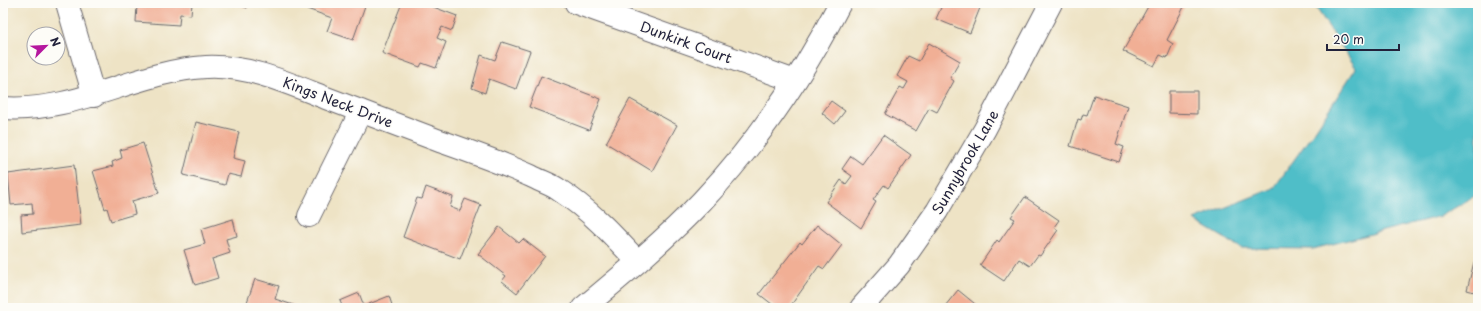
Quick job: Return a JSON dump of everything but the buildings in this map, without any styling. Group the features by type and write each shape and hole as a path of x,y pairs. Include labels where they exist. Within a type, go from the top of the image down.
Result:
{"street":[{"path":"67,3 94,96"},
{"name":"Dunkirk Court","path":"576,3 795,81"},
{"path":"583,308 638,262 702,201 749,147 795,81 840,3"},
{"name":"Sunnybrook Lane","path":"861,308 899,265 937,211 986,129 1051,3"},
{"name":"Kings Neck Drive","path":"3,108 22,109 55,106 94,96 176,71 207,67 239,69 269,76 513,168 557,188 587,210 604,225 638,262"},
{"path":"310,216 361,111"}],"water":[{"path":"1313,3 1475,3 1478,5 1478,194 1441,216 1313,249 1241,248 1194,220 1274,188 1316,129 1356,68"}]}
